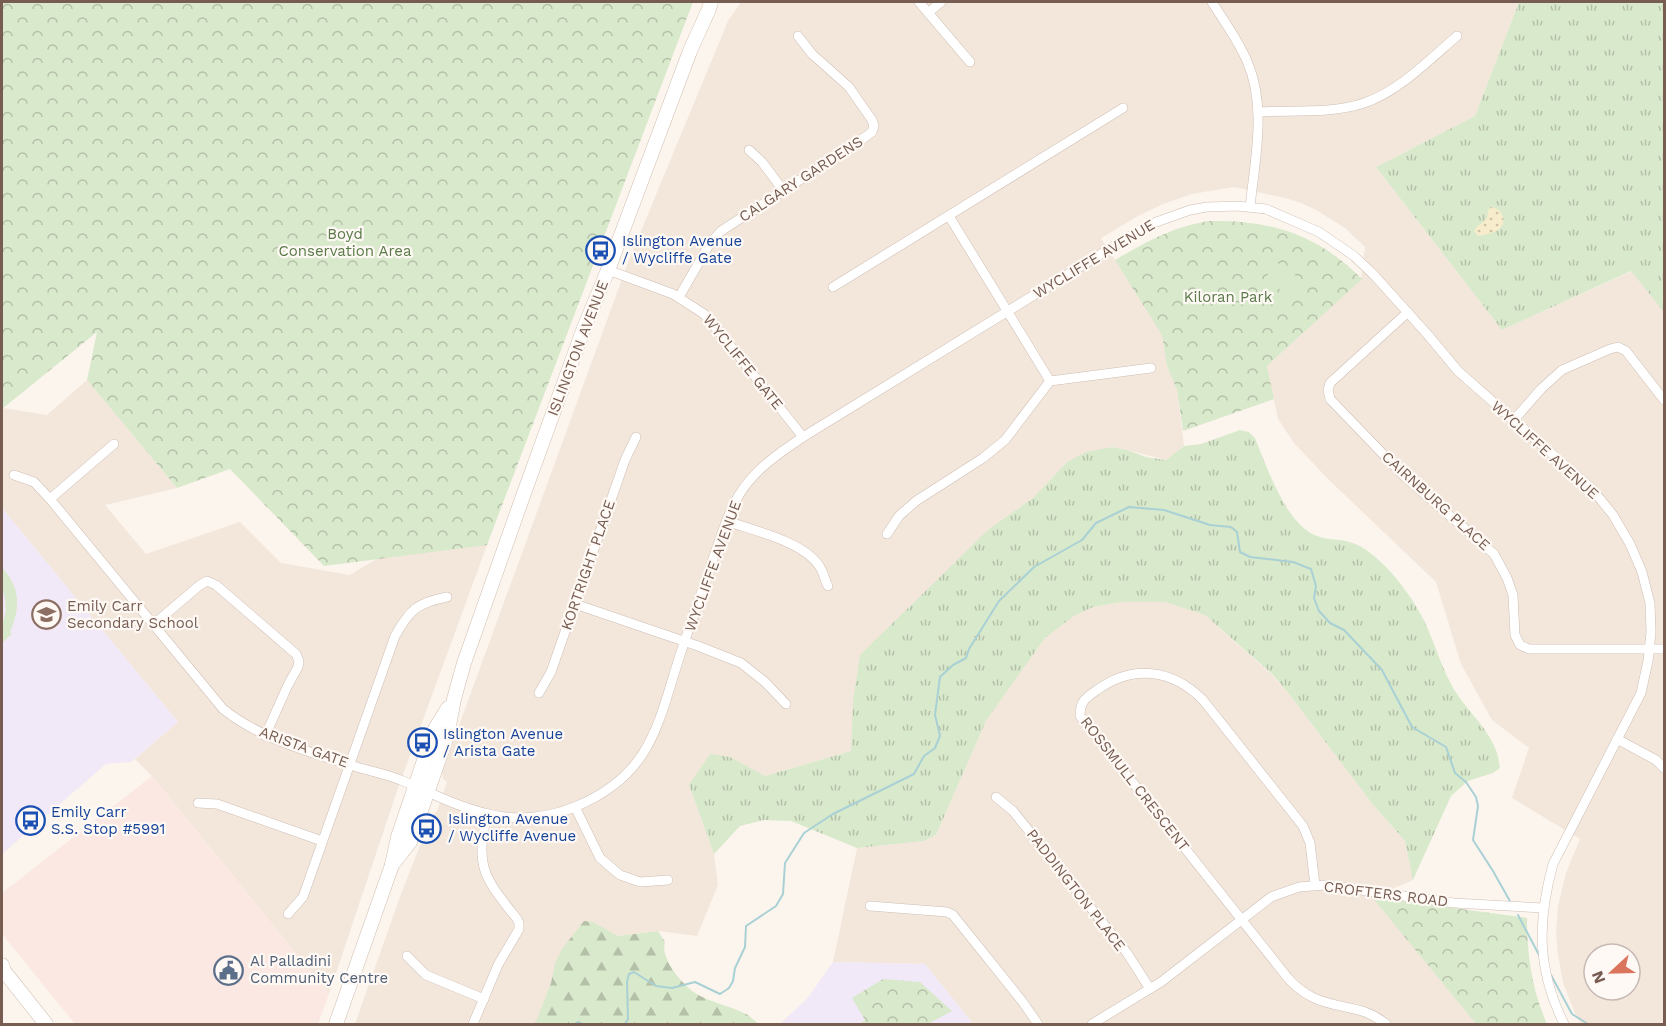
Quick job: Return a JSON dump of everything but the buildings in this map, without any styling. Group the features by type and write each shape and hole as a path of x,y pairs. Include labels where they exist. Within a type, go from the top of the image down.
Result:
{"main road":[{"name":"ISLINGTON AVENUE","path":"336,1024 392,865 410,842 434,731 454,699 464,663 584,328 711,2"},
{"path":"2,969 46,1024"}],"street":[{"path":"919,2 970,62"},
{"path":"929,12 941,2"},
{"path":"1212,2 1248,63 1257,92 1259,112 1250,207"},
{"name":"CALGARY GARDENS","path":"679,297 709,245 720,231 872,132 874,126 872,120 849,87 812,54 798,36"},
{"path":"1259,112 1334,109 1366,103 1402,82 1457,36"},
{"path":"833,287 1123,108"},
{"path":"749,150 762,162 783,190"},
{"name":"WYCLIFFE AVENUE","path":"421,789 487,814 526,818 575,807 595,798 623,779 640,759 654,734 727,521 739,495 750,480 776,456 803,437 1148,225 1174,214 1207,207 1266,209 1319,232 1354,256 1408,312 1458,371 1592,489 1613,515 1630,544 1642,572 1650,603 1651,632 1641,693 1553,864 1545,891 1542,935 1546,975 1553,1000 1564,1024"},
{"path":"949,216 1050,381"},
{"name":"WYCLIFFE GATE","path":"608,270 679,297 708,317 803,437"},
{"name":"CAIRNBURG PLACE","path":"1408,312 1330,384 1328,390 1330,399 1406,477 1494,554 1513,595 1515,635 1520,645 1529,649 1649,649"},
{"path":"1514,420 1541,389 1562,370 1610,349 1618,348 1626,351 1665,400"},
{"path":"887,534 899,516 916,501 983,458 1005,440 1050,381 1151,368"},
{"name":"KORTRIGHT PLACE","path":"539,693 551,672 625,460 636,437"},
{"path":"50,499 114,444"},
{"name":"ARISTA GATE","path":"14,476 34,482 50,499 223,709 238,721 265,736 401,780 421,789"},
{"path":"727,521 801,549 820,567 828,586"},
{"path":"154,624 207,581 216,585 296,654 299,661 298,667 265,736"},
{"path":"288,914 303,897 400,626 414,608 428,601 447,597"},
{"path":"575,604 741,663 765,682 786,704"},
{"path":"1649,649 1665,649"},
{"name":"ROSSMULL CRESCENT","path":"1242,919 1080,716 1080,707 1084,701 1100,688 1119,678 1141,673 1168,677 1192,689 1303,826 1310,843 1315,885"},
{"path":"1617,739 1656,760 1665,768"},
{"name":"PADDINGTON PLACE","path":"996,797 1013,811 1127,953 1150,989"},
{"path":"198,803 217,804 322,841"},
{"path":"575,807 600,858 620,875 640,882 668,880"},
{"path":"473,1024 498,965 519,929 519,923 494,890 485,871 481,849 487,814"},
{"name":"CROFTERS ROAD","path":"1092,1024 1150,989 1271,897 1288,890 1315,885 1360,889 1454,903 1543,908"},
{"path":"870,906 947,912 953,915 1038,1024"},
{"path":"1242,919 1296,986 1314,998 1365,1011 1386,1024"},
{"path":"407,956 426,975 484,999"}],"shaded area":[{"path":"741,2 1519,2 1475,116 1376,167 1502,330 1632,271 1664,312 1664,1024 1581,1024 1563,983 1556,932 1558,906 1566,873 1580,839 1512,798 1529,748 1492,720 1461,664 1436,582 1328,479 1294,443 1278,419 1267,366 1361,279 1365,247 1345,228 1301,203 1234,187 1192,194 1163,204 1101,238 1163,335 1167,366 1177,390 1184,446 1166,460 1112,447 1067,462 1033,498 989,529 851,751 765,776 689,785 714,854 718,885 697,936 658,931 618,936 551,983 536,1024 355,1024 401,894 425,833 427,834 431,824 429,823 430,818 437,811 447,782 443,779 442,772 629,260 728,21"},
{"path":"87,380 177,488 105,505 146,554 240,522 281,563 350,575 403,543 487,545 397,791 329,994 152,776 135,759 178,722 2,508 2,409 47,415"},
{"name":"Emily Carr Secondary School","path":"2,508 178,722 131,762 106,764 2,854"},
{"path":"1123,602 1165,602 1205,615 1272,675 1289,694 1374,806 1405,841 1413,880 1373,897 1476,1024 973,1024 925,964 833,962 857,848 924,841 936,835 986,721 1045,638 1074,616 1093,607"},
{"path":"152,776 329,994 318,1024 75,1024 2,934 2,893"},
{"path":"833,962 925,964 973,1024 780,1024 807,999"}],"green space":[{"name":"Boyd Conservation Area","path":"2,2 693,2 487,545 324,566 230,469 177,488 87,380 97,332 2,409"},
{"path":"1519,2 1664,2 1664,312 1631,271 1502,330 1376,167 1475,116"},
{"name":"Kiloran Park","path":"1211,221 1254,223 1293,233 1328,251 1362,279 1267,366 1274,399 1183,431 1177,390 1167,366 1162,335 1115,260 1173,230"},
{"path":"1276,262 1299,278 1288,295 1265,279"},
{"path":"1240,430 1249,432 1255,438 1279,494 1296,520 1306,530 1317,536 1359,546 1378,559 1398,581 1423,619 1455,691 1486,732 1496,750 1500,768 1493,773 1468,781 1451,796 1413,880 1405,841 1374,806 1273,675 1205,615 1165,602 1123,602 1093,607 1074,616 1045,638 986,721 936,835 924,841 857,848 791,821 764,820 740,826 714,854 689,785 710,754 730,757 765,776 851,751 853,701 860,655 989,529 1033,498 1067,462 1086,452 1112,447 1166,460 1184,446 1201,444"},
{"path":"2,567 12,582 17,606 10,632 12,634 2,643 2,625 6,611 2,587"},
{"path":"1372,897 1527,918 1531,972 1547,1024 1476,1024"},
{"path":"584,921 593,922 618,936 658,931 665,942 664,949 669,963 690,989 748,1015 759,1024 535,1024 551,983 555,963 562,949"},
{"path":"883,979 920,982 952,1011 928,1024 859,1024 865,1020 852,998"}],"sand":[{"path":"1491,207 1501,213 1503,224 1496,231 1478,236 1474,231 1486,219"}],"waterway":[{"path":"625,1024 628,1019 627,982 629,974 634,972 656,986 672,988 695,982 720,994 729,988 745,947 746,926 776,906 783,894 785,863 804,833 833,814 914,774 924,756 935,748 940,736 935,715 940,677 953,665 966,658 969,649 999,601 1034,567 1082,540 1096,523 1129,507 1164,510 1210,525 1231,527 1237,532 1240,552 1250,557 1293,562 1311,569 1316,586 1314,598 1319,611 1330,623 1344,630 1382,670 1412,727 1446,747 1455,773 1466,782 1476,797 1478,806 1473,840 1511,903"},
{"path":"1518,915 1539,955"},
{"path":"1551,975 1572,1014 1588,1024"},
{"path":"575,1024 578,1022 582,1024"}],"place":[{"name":"Islington Avenue / Wycliffe Gate","path":"601,250"},
{"name":"Emily Carr Secondary School","path":"46,615"},
{"name":"Islington Avenue / Arista Gate","path":"422,743"},
{"name":"Emily Carr S.S. Stop #5991","path":"30,821"},
{"name":"Islington Avenue / Wycliffe Avenue","path":"427,828"},
{"name":"Al Palladini Community Centre","path":"229,970"}]}
